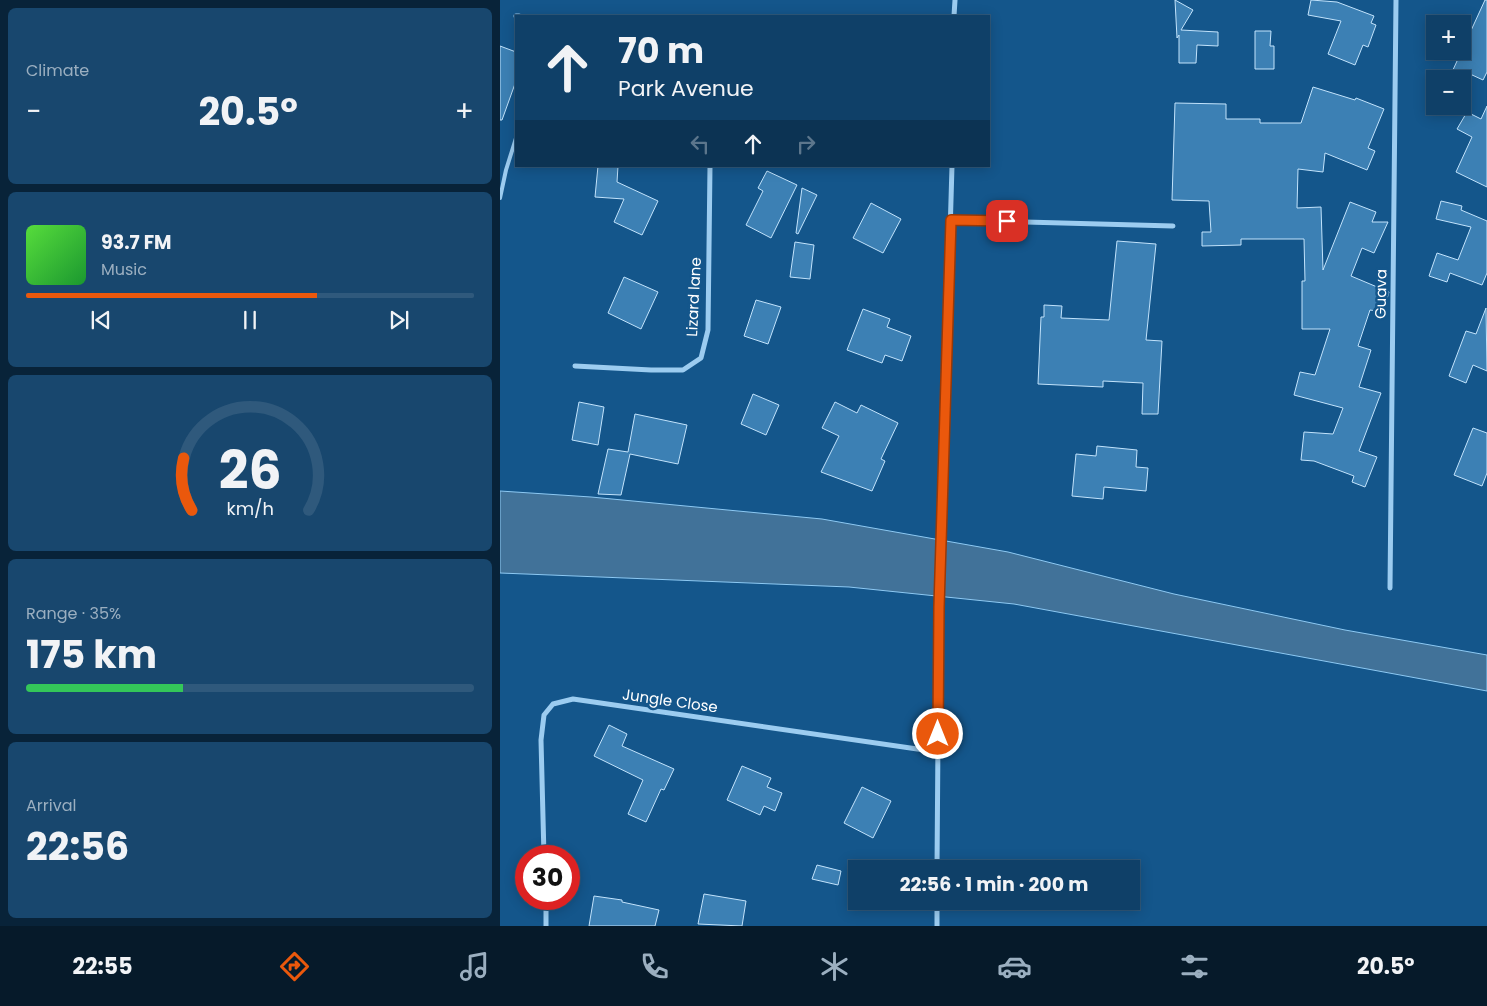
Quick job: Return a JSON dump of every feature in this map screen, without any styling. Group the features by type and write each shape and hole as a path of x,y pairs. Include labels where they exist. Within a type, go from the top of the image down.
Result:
{"street":[{"path":"954,15 955,0"},
{"name":"Guava","path":"1390,588 1396,0"},
{"name":"Lizard lane","path":"575,366 683,370 701,358 708,330 710,167"},
{"path":"937,860 939,607 952,167"},
{"path":"951,220 1173,226"},
{"name":"Jungle Close","path":"544,845 542,740 544,715 553,704 573,700 938,752"},
{"path":"546,910 546,926"},
{"path":"937,910 937,926"}],"lane":[{"path":"500,198 515,142"}],"water":[{"path":"500,491 591,497 822,519 1008,552 1174,594 1345,630 1487,655 1487,691 1014,604 849,587 500,573"}],"building":[{"path":"1175,0 1193,10 1181,30 1218,32 1218,46 1197,45 1196,63 1179,63 1179,35 1177,38"},
{"path":"1311,0 1337,2 1374,16 1371,23 1376,25 1368,47 1363,45 1355,65 1328,54 1341,21 1308,15"},
{"path":"1485,0 1487,0 1487,72 1483,80 1471,74 1471,70 1453,70 1458,60 1471,60 1471,31"},
{"path":"1255,31 1271,31 1270,46 1274,46 1274,69 1255,69"},
{"path":"500,46 515,52 515,84 502,120 500,120"},
{"path":"1313,87 1355,100 1356,98 1384,109 1368,148 1375,151 1367,170 1325,153 1323,172 1298,169 1297,208 1321,207 1323,270 1350,202 1376,212 1372,222 1388,222 1374,253 1362,248 1351,276 1389,292 1383,312 1370,310 1358,346 1371,350 1359,387 1381,393 1359,451 1377,457 1365,487 1352,482 1354,476 1314,461 1301,460 1304,432 1333,434 1343,408 1294,395 1300,372 1315,375 1330,329 1302,329 1302,281 1305,281 1304,239 1241,239 1241,245 1202,246 1202,232 1211,232 1209,201 1172,200 1175,103 1226,104 1226,119 1260,119 1260,123 1301,123"},
{"path":"1487,106 1487,187 1456,172 1472,137 1457,129 1465,115 1471,114 1481,119"},
{"path":"598,167 618,167 617,182 658,201 642,235 614,222 624,199 595,197"},
{"path":"767,171 797,185 771,238 746,225 763,191 758,188"},
{"path":"802,188 817,195 798,234 796,233"},
{"path":"1441,201 1462,206 1461,210 1487,221 1487,273 1482,285 1450,273 1447,282 1429,276 1437,253 1458,260 1471,227 1436,219"},
{"path":"871,203 901,219 883,253 853,238"},
{"path":"1117,241 1156,244 1146,340 1162,341 1158,414 1142,414 1143,383 1103,381 1103,387 1038,384 1041,317 1044,317 1044,305 1062,306 1061,318 1109,320"},
{"path":"795,242 814,245 810,279 790,277"},
{"path":"624,277 658,292 641,329 608,313"},
{"path":"756,300 781,307 768,344 744,336"},
{"path":"1486,308 1487,371 1473,365 1466,383 1449,376 1466,331 1476,334"},
{"path":"863,309 890,319 887,327 911,336 902,361 885,355 882,363 847,350"},
{"path":"753,394 779,405 766,435 741,424"},
{"path":"579,402 604,407 598,445 572,440"},
{"path":"835,402 857,413 861,405 898,423 881,459 885,461 872,491 821,472 839,436 822,428"},
{"path":"635,414 687,425 678,464 630,454 621,495 598,494 608,449 628,452"},
{"path":"1473,428 1487,433 1487,473 1482,486 1454,475"},
{"path":"1097,446 1137,450 1136,467 1148,468 1146,491 1104,487 1103,499 1072,496 1076,454 1096,456"},
{"path":"609,725 627,734 622,746 674,769 664,790 661,789 646,822 628,814 643,780 594,756"},
{"path":"742,766 771,778 767,787 782,793 775,811 764,806 760,815 727,800"},
{"path":"862,787 891,801 873,838 844,823"},
{"path":"817,865 841,871 838,885 812,879"},
{"path":"704,894 746,901 742,926 698,924"},
{"path":"594,896 622,900 622,902 659,910 655,926 589,926"}],"route":[{"path":"938,734 939,607 951,220 1007,221"}]}
